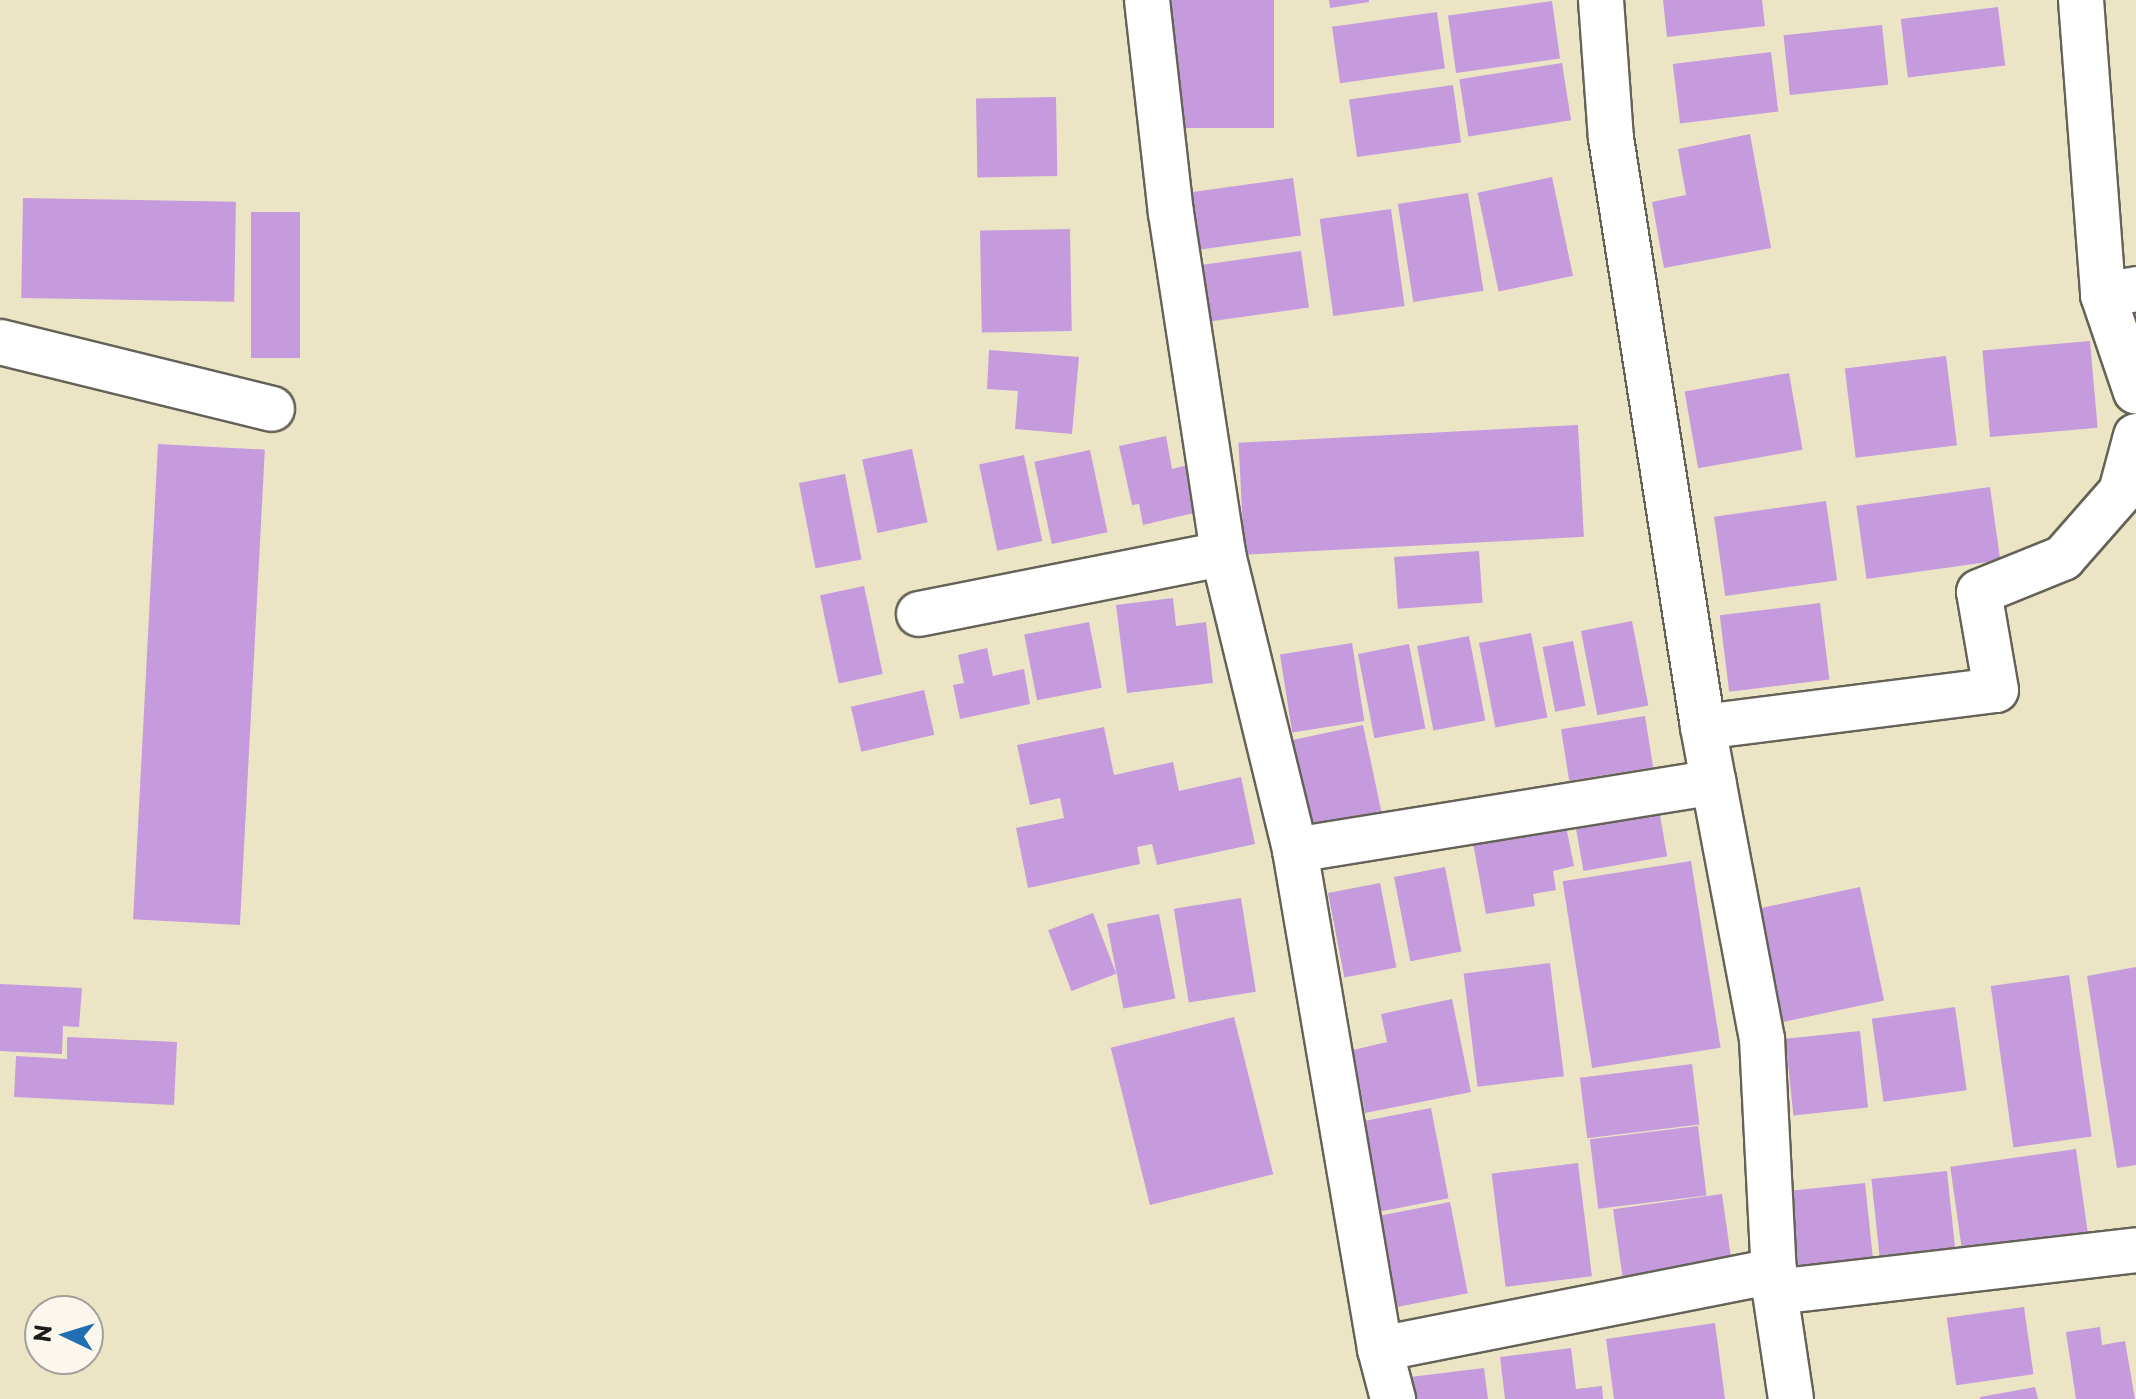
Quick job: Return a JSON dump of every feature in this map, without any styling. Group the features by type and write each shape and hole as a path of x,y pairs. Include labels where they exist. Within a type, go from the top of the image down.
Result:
{"street":[{"path":"1147,0 1171,213 1223,554 1295,850 1380,1349 1393,1399"},
{"path":"1601,0 1611,138 1703,727 1762,1039 1775,1282 1791,1399"},
{"path":"2081,0 2119,292 2136,392"},
{"path":"0,342 272,409"},
{"path":"1703,727 1996,690 1979,592 2063,558 2121,492 2136,436"},
{"path":"919,614 1223,554"},
{"path":"1295,850 1714,782"},
{"path":"1380,1349 1775,1282 2136,1250"}],"building":[{"path":"1172,0 1274,0 1274,128 1172,128"},
{"path":"1329,0 1369,0 1369,2 1330,8"},
{"path":"1663,0 1762,0 1765,26 1667,37"},
{"path":"1552,1 1560,58 1456,73 1448,16"},
{"path":"1998,7 2005,66 1908,78 1901,19"},
{"path":"1437,12 1445,68 1340,83 1332,27"},
{"path":"1882,25 1888,85 1790,95 1784,35"},
{"path":"1771,52 1778,112 1680,124 1673,64"},
{"path":"1562,63 1571,120 1468,137 1459,79"},
{"path":"1453,85 1461,142 1357,157 1349,100"},
{"path":"1056,97 1057,176 977,177 976,98"},
{"path":"1750,134 1771,248 1664,268 1652,202 1686,195 1678,149"},
{"path":"1552,177 1573,276 1499,292 1478,193"},
{"path":"1293,178 1301,235 1197,250 1189,193"},
{"path":"1468,193 1483,291 1413,302 1398,204"},
{"path":"23,198 236,202 234,302 21,298"},
{"path":"1391,209 1405,306 1333,316 1320,219"},
{"path":"251,212 300,212 300,358 251,358"},
{"path":"1070,229 1072,331 982,333 980,231"},
{"path":"1301,251 1309,307 1204,322 1196,266"},
{"path":"2090,341 2098,428 1990,437 1982,350"},
{"path":"989,350 1079,357 1072,434 1015,429 1018,391 987,389"},
{"path":"1946,356 1957,445 1856,458 1845,368"},
{"path":"1789,373 1803,450 1698,468 1685,391"},
{"path":"1578,425 1584,537 1244,555 1238,443"},
{"path":"1166,436 1172,469 1188,465 1198,512 1143,525 1139,504 1132,505 1119,446"},
{"path":"158,444 265,450 240,925 133,919"},
{"path":"912,449 928,522 878,533 862,460"},
{"path":"1090,450 1107,532 1052,544 1034,462"},
{"path":"1024,455 1042,541 997,551 979,465"},
{"path":"845,474 862,559 815,568 799,483"},
{"path":"1990,487 2000,560 1867,579 1856,506"},
{"path":"1826,501 1837,580 1725,596 1714,517"},
{"path":"1479,551 1483,603 1398,609 1394,557"},
{"path":"864,586 883,674 839,683 820,595"},
{"path":"1173,598 1176,626 1206,622 1213,683 1127,693 1116,605"},
{"path":"1820,603 1829,679 1729,692 1720,615"},
{"path":"1632,621 1648,705 1597,715 1581,631"},
{"path":"1089,622 1102,688 1037,700 1024,635"},
{"path":"1531,633 1547,717 1495,728 1479,643"},
{"path":"1469,636 1485,720 1433,731 1417,646"},
{"path":"1573,641 1586,706 1555,712 1543,647"},
{"path":"1352,643 1364,721 1292,732 1280,654"},
{"path":"1409,644 1425,728 1374,738 1358,654"},
{"path":"987,648 993,676 1024,669 1030,704 960,719 953,685 964,683 958,655"},
{"path":"924,690 934,735 861,752 851,707"},
{"path":"1645,716 1653,767 1569,781 1561,729"},
{"path":"1363,725 1382,815 1312,830 1293,740"},
{"path":"1104,727 1114,775 1173,762 1179,791 1241,777 1255,844 1157,865 1152,844 1137,847 1140,864 1028,888 1016,828 1064,818 1060,798 1030,805 1017,745"},
{"path":"1658,804 1667,856 1583,871 1574,819"},
{"path":"1566,826 1574,866 1553,871 1556,890 1533,894 1535,906 1486,914 1473,843"},
{"path":"1691,861 1721,1048 1592,1068 1563,881"},
{"path":"1445,867 1461,951 1410,961 1394,877"},
{"path":"1380,883 1396,967 1344,978 1328,893"},
{"path":"1860,887 1884,1000 1778,1023 1754,909"},
{"path":"1241,898 1256,992 1189,1002 1174,909"},
{"path":"1093,913 1116,974 1071,991 1048,930"},
{"path":"1159,914 1175,998 1123,1009 1107,924"},
{"path":"1550,963 1564,1076 1478,1087 1464,974"},
{"path":"2136,967 2136,1165 2117,1168 2087,976"},
{"path":"2069,975 2092,1136 2013,1147 1991,986"},
{"path":"0,984 82,988 79,1027 63,1026 62,1054 0,1051"},
{"path":"1452,999 1471,1092 1365,1113 1353,1050 1387,1042 1381,1014"},
{"path":"1955,1007 1967,1090 1884,1102 1872,1019"},
{"path":"1234,1017 1273,1174 1150,1205 1111,1048"},
{"path":"1860,1031 1868,1108 1793,1115 1785,1039"},
{"path":"67,1037 177,1042 174,1105 14,1097 16,1056 67,1059"},
{"path":"1692,1064 1699,1125 1587,1138 1580,1078"},
{"path":"1431,1108 1449,1198 1378,1212 1360,1122"},
{"path":"1698,1126 1707,1195 1598,1209 1590,1139"},
{"path":"2076,1149 2088,1232 1962,1250 1950,1167"},
{"path":"1578,1163 1592,1276 1506,1287 1492,1174"},
{"path":"1947,1171 1955,1248 1879,1256 1871,1179"},
{"path":"1865,1183 1873,1260 1798,1267 1790,1191"},
{"path":"1722,1194 1733,1270 1624,1286 1613,1209"},
{"path":"1450,1202 1468,1293 1397,1307 1379,1216"},
{"path":"2024,1307 2033,1374 1956,1385 1947,1318"},
{"path":"1715,1323 1725,1399 1614,1399 1606,1339"},
{"path":"2100,1327 2102,1345 2125,1341 2135,1399 2076,1399 2066,1332"},
{"path":"1571,1348 1576,1389 1602,1386 1603,1399 1505,1399 1500,1357"},
{"path":"1484,1368 1488,1399 1413,1399 1410,1377"},
{"path":"2035,1387 2038,1399 1980,1399 1980,1397"}]}
